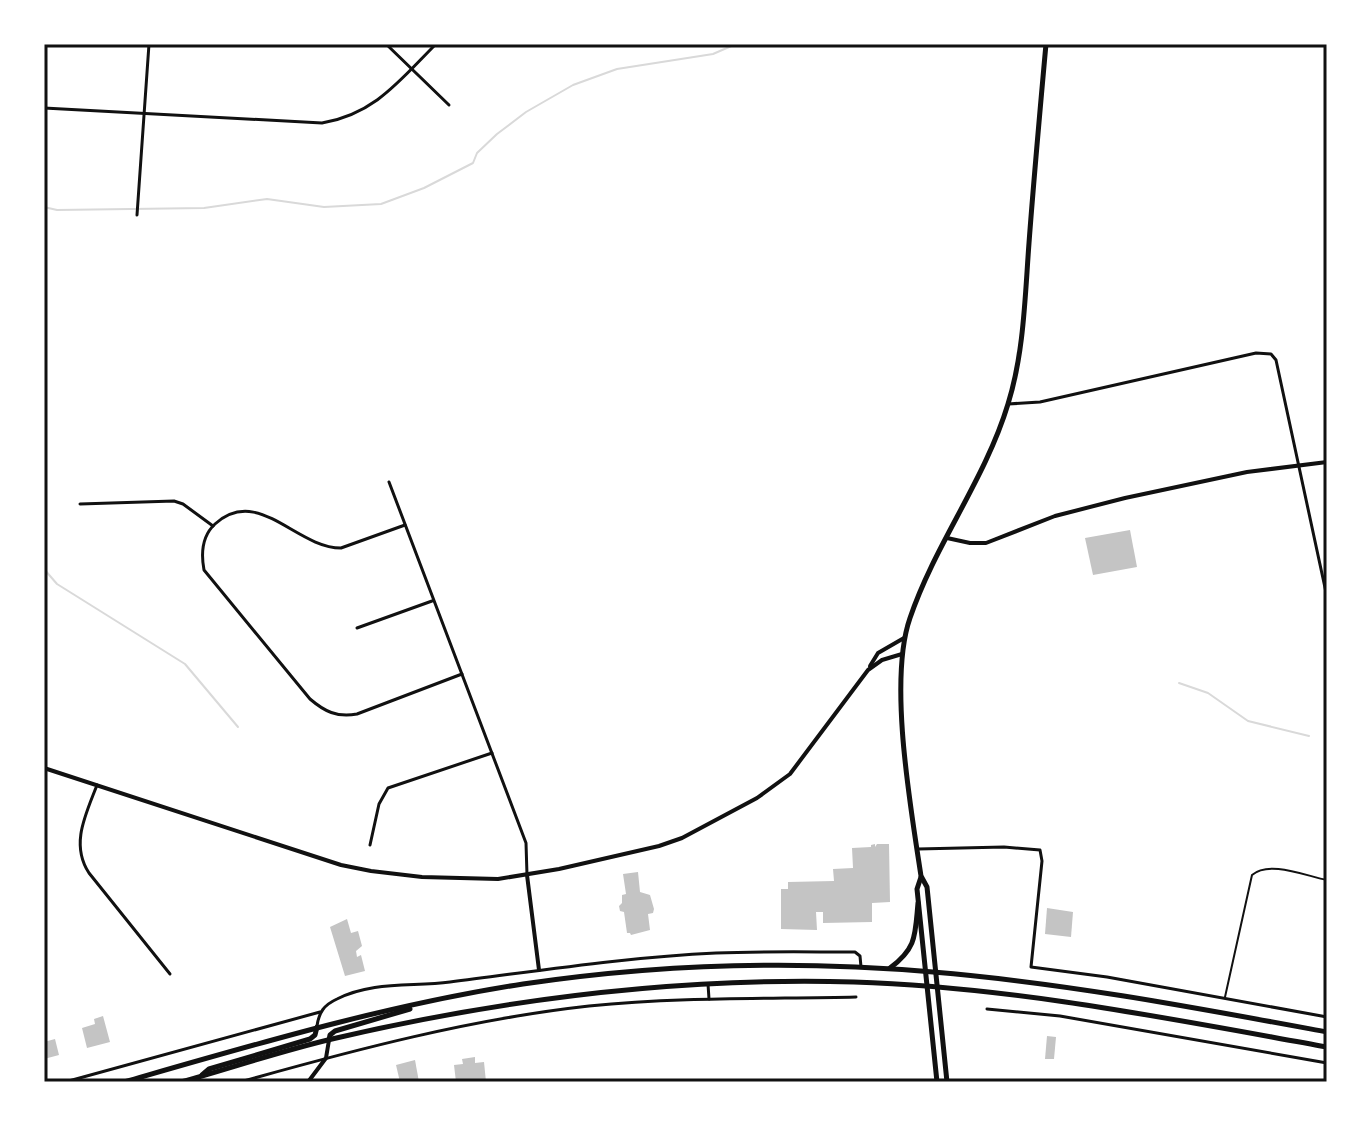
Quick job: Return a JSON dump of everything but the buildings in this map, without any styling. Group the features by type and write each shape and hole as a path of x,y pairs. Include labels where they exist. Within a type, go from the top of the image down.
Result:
{"main road":[{"path":"947,1082 927,887 921,876 902,707 902,654 904,638 919,595 986,458 1008,404 1021,331 1046,44"},
{"path":"921,876 917,889 918,903 937,1082"},
{"path":"890,969 913,944 918,903"},
{"path":"124,1082 317,1026 414,1005 556,980 649,970 860,967 937,972 1057,987 1327,1032"},
{"path":"181,1082 329,1040 437,1017 533,1000 708,984 809,981 939,988 1062,1001 1327,1047"},
{"path":"329,1040 335,1031 402,1013 414,1005"},
{"path":"201,1076 209,1069 310,1039 315,1035 317,1026"}],"street":[{"path":"137,215 149,44"},
{"path":"386,44 449,105"},
{"path":"44,108 307,124 337,120 376,103 436,44"},
{"path":"1008,404 1040,402 1256,353 1268,353 1276,358 1327,597"},
{"path":"947,538 986,543 1072,511 1222,477 1327,462"},
{"path":"389,482 526,843 539,970"},
{"path":"80,504 174,501 213,526"},
{"path":"405,525 341,548 331,548 256,512 237,512 213,526 203,548 204,570 310,699 325,711 346,716 357,714 462,674"},
{"path":"357,628 434,600"},
{"path":"44,768 264,840 371,871 461,879 527,875 659,846 682,838 757,798 790,774 878,653 904,638"},
{"path":"868,670 882,660 902,654"},
{"path":"370,845 379,804 388,788 492,753"},
{"path":"97,785 80,837 81,858 89,873 170,974"},
{"path":"918,849 1004,847 1040,850 1042,861 1031,967 1154,985 1327,1017"},
{"path":"65,1082 320,1012 341,997 381,986 445,983 653,958 737,953 855,952 860,956 860,967"},
{"path":"737,953 737,967"},
{"path":"708,984 709,999"},
{"path":"1149,1002 1154,985"},
{"path":"240,1082 438,1032 547,1012 709,999 856,997"},
{"path":"987,1009 1060,1016 1327,1063"},
{"path":"317,1026 320,1012"},
{"path":"308,1082 326,1058 329,1040"}],"lane":[{"path":"1225,998 1252,875 1272,869 1327,880"}],"waterway":[{"path":"44,207 57,210 204,208 267,199 324,207 381,204 424,188 473,163 477,153 497,134 526,112 573,85 617,69 713,54 736,44"},
{"path":"44,569 57,584 185,664 238,727"},
{"path":"1179,683 1208,693 1248,721 1309,736"}]}
